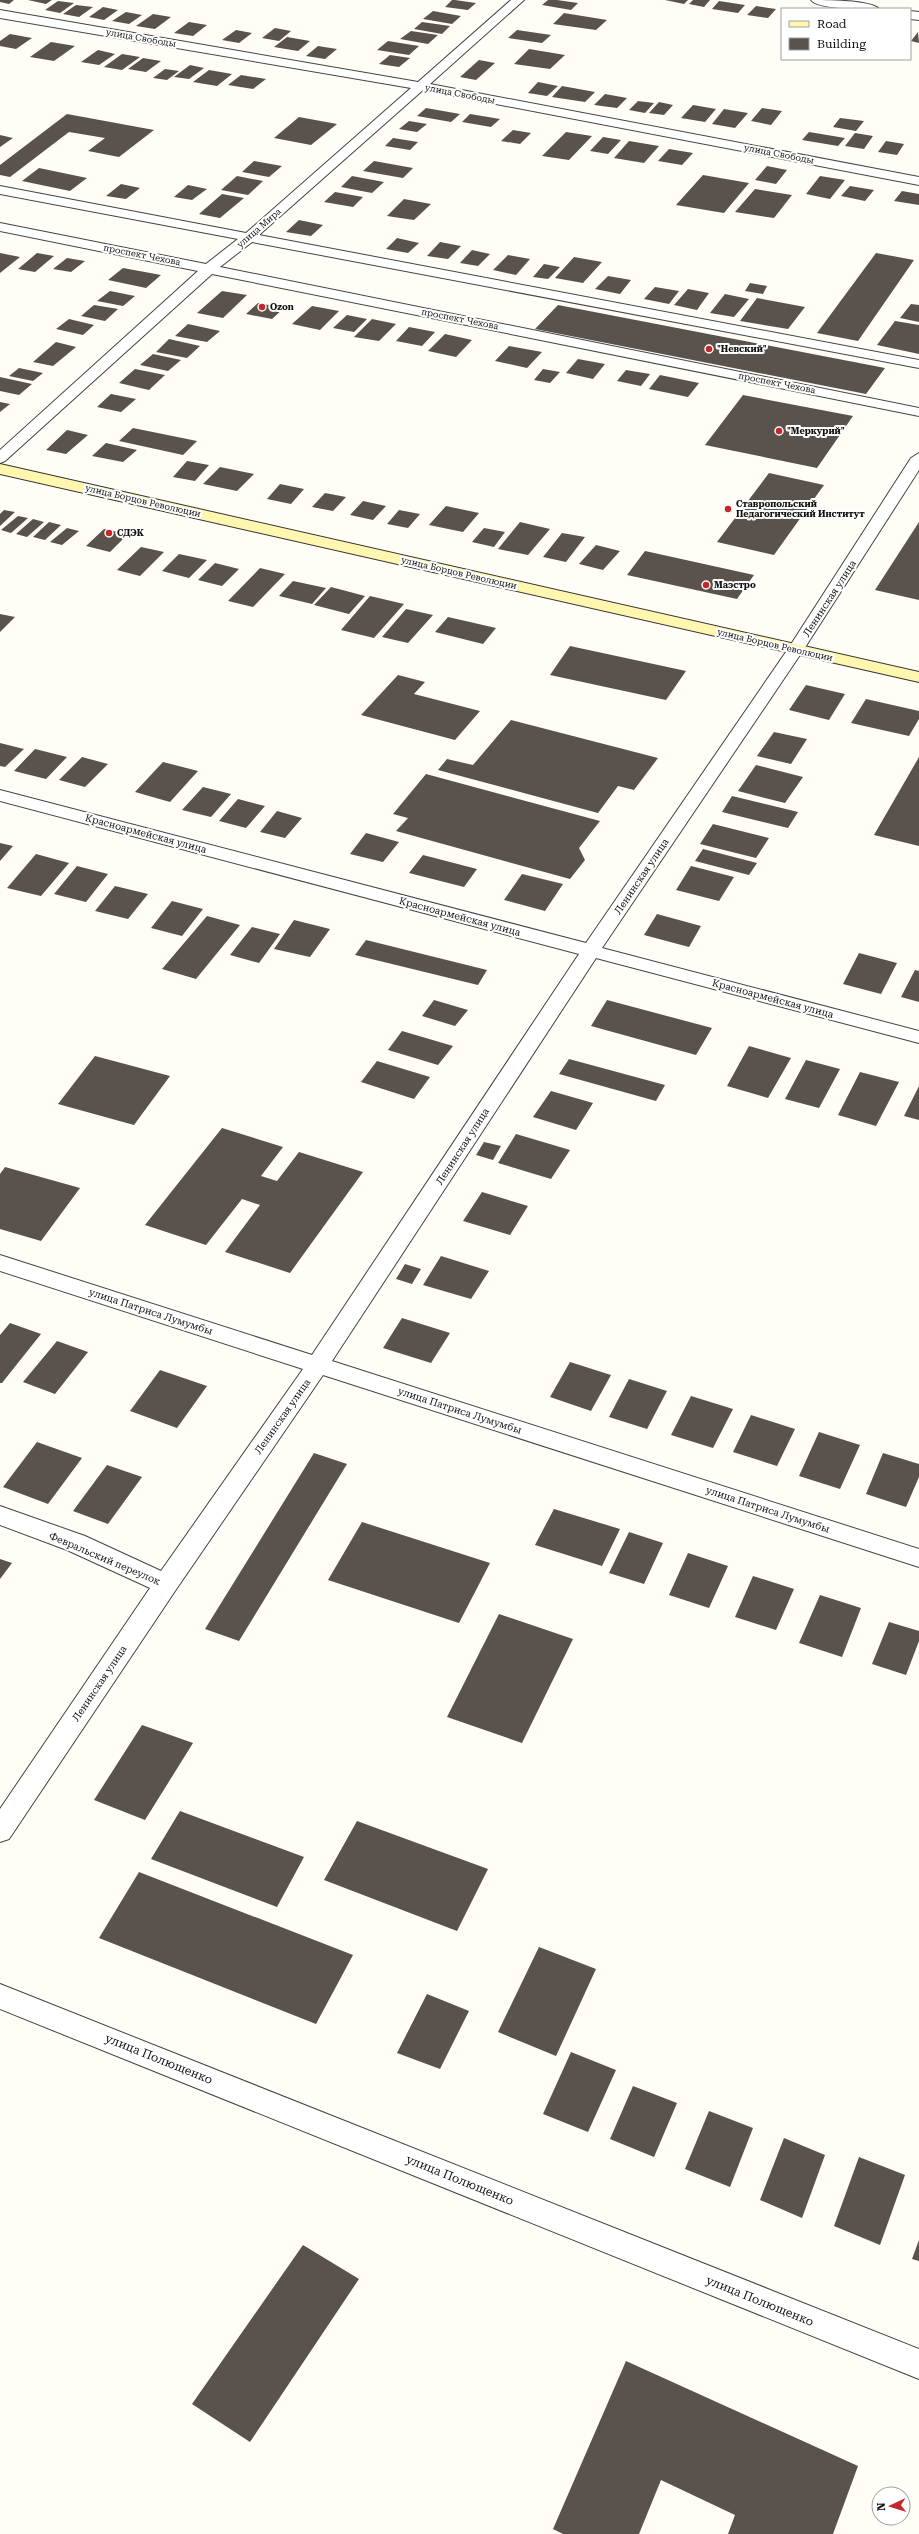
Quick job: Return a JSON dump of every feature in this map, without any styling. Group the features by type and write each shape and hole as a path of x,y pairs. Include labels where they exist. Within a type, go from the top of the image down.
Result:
{"main road":[{"name":"улица Борцов Революции","path":"0,469 919,677"}],"street":[{"name":"улица Мира","path":"0,458 210,268 248,238 518,0"},
{"path":"816,0 867,8"},
{"name":"улица Свободы","path":"0,14 421,86 919,181"},
{"path":"0,190 919,364"},
{"name":"проспект Чехова","path":"0,228 210,268 919,412"},
{"name":"Ленинская улица","path":"0,1831 166,1584 318,1364 591,950 796,649 919,458"},
{"name":"Красноармейская улица","path":"0,795 919,1037"},
{"name":"улица Патриса Лумумбы","path":"0,1263 919,1558"},
{"name":"Февральский переулок","path":"0,1515 76,1543 166,1584"},
{"name":"улица Полющенко","path":"0,1996 919,2364"}],"building":[{"path":"0,0 14,0 9,4 0,2"},
{"path":"28,0 52,0 46,4"},
{"path":"452,0 476,3 468,10 445,7"},
{"path":"548,0 578,3 571,10 542,5"},
{"path":"665,0 688,0 684,4"},
{"path":"693,0 710,0 704,7 689,4"},
{"path":"58,1 74,3 60,13 45,10"},
{"path":"719,1 745,5 738,13 712,9"},
{"path":"76,5 93,7 79,17 63,14"},
{"path":"756,6 776,9 768,18 747,15"},
{"path":"103,7 118,10 104,20 89,17"},
{"path":"433,11 461,16 452,24 423,19"},
{"path":"126,12 142,15 129,24 112,21"},
{"path":"564,13 607,20 596,30 553,24"},
{"path":"153,14 171,17 155,29 136,26"},
{"path":"189,22 207,25 193,36 174,33"},
{"path":"422,22 450,26 442,34 414,29"},
{"path":"275,28 291,31 279,41 262,38"},
{"path":"236,30 252,33 239,43 222,40"},
{"path":"517,30 551,35 542,43 508,38"},
{"path":"411,31 438,35 428,44 400,39"},
{"path":"918,32 919,43 911,41"},
{"path":"10,34 32,38 16,49 0,46 0,41"},
{"path":"287,37 310,41 298,51 274,47"},
{"path":"388,41 419,46 409,55 377,50"},
{"path":"51,42 75,46 54,61 30,57"},
{"path":"318,46 337,49 325,59 306,56"},
{"path":"529,49 565,55 550,69 514,64"},
{"path":"98,50 115,54 99,65 81,62"},
{"path":"122,54 140,57 122,70 104,67"},
{"path":"390,55 410,58 399,67 379,64"},
{"path":"143,58 161,61 146,72 128,69"},
{"path":"479,60 495,63 476,80 460,77"},
{"path":"190,65 204,68 189,79 174,77"},
{"path":"165,69 179,71 167,80 153,78"},
{"path":"209,70 232,74 217,86 193,82"},
{"path":"241,75 266,79 253,89 228,85"},
{"path":"538,82 558,86 547,96 528,93"},
{"path":"562,86 595,92 585,102 552,97"},
{"path":"605,94 627,98 617,108 594,105"},
{"path":"638,101 654,103 645,113 629,110"},
{"path":"659,102 673,105 664,115 649,113"},
{"path":"693,105 716,109 705,122 681,118"},
{"path":"426,108 460,114 451,122 417,116"},
{"path":"762,108 782,111 771,125 751,121"},
{"path":"724,109 748,113 735,128 712,124"},
{"path":"67,114 154,130 119,157 88,151 105,138 69,132 10,177 0,175 0,165"},
{"path":"470,114 500,119 491,127 462,122"},
{"path":"299,117 337,124 311,145 274,138"},
{"path":"840,118 864,121 856,131 833,127"},
{"path":"409,121 427,124 417,132 399,129"},
{"path":"513,130 531,133 520,144 501,141"},
{"path":"566,132 592,136 569,160 542,156"},
{"path":"809,132 845,138 838,146 802,140"},
{"path":"855,133 873,136 864,149 845,146"},
{"path":"0,135 13,138 0,147"},
{"path":"603,137 621,140 608,154 590,151"},
{"path":"393,138 418,142 410,150 385,146"},
{"path":"629,141 659,146 644,163 614,158"},
{"path":"886,141 904,144 897,155 878,152"},
{"path":"669,149 693,153 682,165 658,161"},
{"path":"254,161 282,166 269,177 242,172"},
{"path":"374,161 413,168 403,178 363,171"},
{"path":"767,166 787,170 776,184 755,180"},
{"path":"39,168 87,178 70,191 22,181"},
{"path":"703,175 749,183 724,213 676,205"},
{"path":"237,176 263,181 248,195 221,190"},
{"path":"352,176 384,182 372,193 341,187"},
{"path":"820,176 845,180 830,199 806,194"},
{"path":"121,184 140,188 126,199 106,196"},
{"path":"188,185 207,189 192,200 174,197"},
{"path":"850,186 874,190 865,201 841,196"},
{"path":"755,189 792,195 774,218 735,212"},
{"path":"902,191 919,194 919,205 894,201"},
{"path":"335,192 363,197 353,207 324,202"},
{"path":"222,194 244,198 220,218 199,214"},
{"path":"404,199 431,204 414,220 387,216"},
{"path":"299,220 323,225 311,236 286,232"},
{"path":"397,238 419,243 408,253 386,249"},
{"path":"440,242 461,246 448,259 427,256"},
{"path":"472,250 490,254 478,266 460,263"},
{"path":"0,253 20,257 0,273"},
{"path":"37,253 54,256 35,272 18,269"},
{"path":"876,253 914,260 858,341 817,333"},
{"path":"508,255 530,259 516,275 493,270"},
{"path":"574,257 602,262 583,283 555,278"},
{"path":"67,258 85,261 71,272 53,269"},
{"path":"544,264 560,267 548,279 533,277"},
{"path":"123,268 161,275 146,288 108,280"},
{"path":"608,276 631,280 620,294 595,289"},
{"path":"750,283 767,286 763,294 745,291"},
{"path":"655,287 679,291 669,304 644,299"},
{"path":"688,289 709,293 697,310 674,305"},
{"path":"110,291 135,296 123,306 97,301"},
{"path":"222,291 247,295 223,318 197,313"},
{"path":"725,294 749,299 734,317 710,313"},
{"path":"757,298 805,307 788,329 740,321"},
{"path":"258,303 284,308 272,319 246,314"},
{"path":"911,304 919,305 919,322 900,318"},
{"path":"94,305 118,309 105,321 81,316"},
{"name":"\"Невский\"","path":"558,305 885,368 866,394 535,329"},
{"path":"312,306 339,311 320,330 292,324"},
{"path":"347,315 367,319 354,332 333,328"},
{"path":"69,319 94,325 83,335 56,329"},
{"path":"372,319 396,324 379,341 354,337"},
{"path":"895,321 919,325 919,354 877,345"},
{"path":"188,324 220,331 207,342 175,336"},
{"path":"409,327 435,332 422,346 396,341"},
{"path":"445,334 472,340 456,357 428,351"},
{"path":"169,339 200,346 187,358 156,352"},
{"path":"56,342 76,347 53,366 33,362"},
{"path":"509,346 542,352 527,368 495,361"},
{"path":"153,354 181,360 168,371 140,365"},
{"path":"578,359 605,364 593,379 566,373"},
{"path":"19,368 43,373 33,381 9,376"},
{"path":"135,369 165,375 149,390 119,383"},
{"path":"543,369 560,372 550,383 534,380"},
{"path":"626,370 650,374 641,386 617,381"},
{"path":"660,375 699,383 688,397 649,389"},
{"path":"0,377 32,384 19,395 0,391"},
{"path":"111,394 136,399 121,412 97,407"},
{"name":"\"Меркурий\"","path":"743,395 853,416 817,468 705,445"},
{"path":"0,402 10,404 0,412"},
{"path":"133,428 197,441 183,455 119,441"},
{"path":"67,430 88,435 66,454 46,450"},
{"path":"106,443 137,450 123,462 92,456"},
{"path":"187,461 209,465 195,481 173,477"},
{"path":"220,467 254,474 237,491 203,484"},
{"path":"769,473 824,485 774,555 717,542"},
{"path":"280,484 304,489 291,504 267,499"},
{"path":"325,493 346,497 333,511 312,507"},
{"path":"363,501 386,506 373,520 350,515"},
{"path":"446,506 479,513 463,532 429,525"},
{"path":"4,510 15,512 0,526 0,514"},
{"path":"399,510 420,514 408,528 387,524"},
{"path":"18,516 28,518 11,533 1,530"},
{"path":"33,519 44,522 27,537 16,534"},
{"path":"49,522 61,525 45,540 33,537"},
{"path":"520,522 550,529 528,555 498,549"},
{"path":"919,522 919,600 875,590"},
{"path":"67,528 79,531 62,545 50,542"},
{"path":"484,528 505,532 494,547 472,542"},
{"path":"104,529 128,534 110,552 86,546"},
{"path":"562,533 585,537 566,562 543,557"},
{"path":"596,545 620,551 603,570 579,564"},
{"path":"141,547 164,552 140,576 117,570"},
{"path":"645,551 754,575 737,599 627,575"},
{"path":"179,554 207,560 189,578 162,571"},
{"path":"215,563 239,569 222,586 198,580"},
{"path":"260,568 285,574 253,607 228,601"},
{"path":"293,581 326,588 312,604 279,596"},
{"path":"331,587 365,596 349,614 314,605"},
{"path":"370,596 404,604 374,638 341,630"},
{"path":"406,609 433,615 408,643 382,637"},
{"path":"0,614 15,617 0,632"},
{"path":"448,617 496,628 483,644 435,632"},
{"path":"570,646 686,671 666,700 550,675"},
{"path":"398,675 425,682 414,694 480,711 455,740 361,715"},
{"path":"806,685 845,694 829,720 789,710"},
{"path":"866,699 919,711 919,719 909,736 851,723"},
{"path":"511,720 658,758 634,790 618,786 598,813 438,770 447,759 473,765"},
{"path":"774,732 807,739 791,764 757,756"},
{"path":"0,743 24,749 5,767 0,766"},
{"path":"35,749 67,757 46,779 14,771"},
{"path":"82,757 108,764 85,787 59,780"},
{"path":"919,757 919,846 874,835"},
{"path":"163,762 198,771 170,802 135,792"},
{"path":"756,765 803,777 785,803 738,791"},
{"path":"426,774 600,821 579,848 585,860 570,879 396,831 408,818 393,814"},
{"path":"203,787 231,794 211,817 182,810"},
{"path":"732,796 798,812 788,828 722,812"},
{"path":"238,799 265,806 246,828 219,821"},
{"path":"277,811 302,818 285,838 260,832"},
{"path":"713,824 769,838 756,858 700,844"},
{"path":"366,833 399,842 383,862 350,854"},
{"path":"0,843 13,846 0,861"},
{"path":"703,849 757,863 749,875 695,861"},
{"path":"36,854 69,863 41,896 7,888"},
{"path":"423,855 477,869 464,887 409,873"},
{"path":"77,866 108,874 86,902 54,894"},
{"path":"691,866 734,877 719,901 676,890"},
{"path":"522,874 563,884 545,911 504,900"},
{"path":"115,886 148,894 128,919 95,911"},
{"path":"172,901 203,909 182,936 151,928"},
{"path":"657,914 701,926 689,947 644,935"},
{"path":"207,916 240,925 196,979 162,969"},
{"path":"294,920 330,929 310,957 274,949"},
{"path":"252,927 280,934 259,963 230,955"},
{"path":"366,940 487,970 478,985 355,955"},
{"path":"859,953 897,963 881,994 843,984"},
{"path":"915,970 919,971 919,1002 901,997"},
{"path":"434,1000 468,1010 455,1026 422,1016"},
{"path":"607,1000 712,1028 696,1055 591,1026"},
{"path":"402,1031 453,1046 438,1065 388,1050"},
{"path":"749,1046 791,1058 768,1098 727,1086"},
{"path":"95,1056 170,1076 134,1125 58,1104"},
{"path":"569,1059 665,1085 656,1101 559,1074"},
{"path":"806,1060 840,1069 819,1108 785,1099"},
{"path":"377,1061 430,1077 414,1099 361,1082"},
{"path":"860,1072 899,1082 876,1126 838,1115"},
{"path":"919,1086 919,1120 904,1116"},
{"path":"551,1091 593,1103 576,1130 533,1117"},
{"path":"222,1128 283,1147 261,1176 277,1181 299,1152 363,1172 290,1273 225,1252 260,1205 242,1199 206,1245 145,1225"},
{"path":"516,1134 570,1150 551,1179 498,1163"},
{"path":"484,1142 501,1146 493,1160 476,1155"},
{"path":"5,1167 80,1188 41,1241 0,1229 0,1174"},
{"path":"482,1192 528,1206 510,1235 463,1221"},
{"path":"441,1256 489,1271 471,1299 423,1285"},
{"path":"405,1264 421,1269 412,1284 396,1279"},
{"path":"402,1318 450,1333 431,1363 383,1348"},
{"path":"10,1323 41,1334 2,1383 0,1383 0,1335"},
{"path":"57,1341 88,1352 55,1394 23,1382"},
{"path":"570,1362 611,1375 591,1411 550,1397"},
{"path":"160,1370 207,1386 177,1428 130,1411"},
{"path":"629,1379 667,1391 647,1429 609,1417"},
{"path":"691,1396 733,1409 713,1448 671,1435"},
{"path":"751,1415 795,1429 777,1466 733,1452"},
{"path":"819,1432 860,1445 840,1489 799,1476"},
{"path":"37,1442 82,1458 48,1504 3,1487"},
{"path":"314,1453 347,1464 239,1641 205,1629"},
{"path":"883,1453 919,1464 919,1477 906,1507 866,1494"},
{"path":"107,1465 142,1477 108,1524 73,1511"},
{"path":"554,1509 620,1529 602,1566 535,1545"},
{"path":"362,1522 490,1563 459,1623 328,1580"},
{"path":"629,1532 663,1543 644,1584 609,1573"},
{"path":"688,1553 728,1566 709,1608 669,1595"},
{"path":"0,1559 12,1563 0,1579"},
{"path":"753,1576 794,1589 776,1630 735,1617"},
{"path":"820,1595 861,1608 842,1657 799,1643"},
{"path":"499,1614 573,1639 522,1743 447,1717"},
{"path":"889,1622 919,1631 919,1641 906,1675 872,1664"},
{"path":"142,1725 193,1743 145,1820 94,1800"},
{"path":"180,1811 304,1857 277,1907 151,1859"},
{"path":"357,1821 488,1869 457,1931 324,1880"},
{"path":"139,1872 353,1955 316,2024 99,1938"},
{"path":"539,1947 596,1969 556,2056 498,2032"},
{"path":"427,1994 469,2011 440,2069 397,2053"},
{"path":"571,2052 616,2070 588,2132 543,2114"},
{"path":"633,2086 677,2103 654,2157 610,2139"},
{"path":"709,2111 753,2128 730,2187 685,2169"},
{"path":"784,2138 825,2155 802,2218 760,2200"},
{"path":"859,2157 905,2175 880,2245 834,2226"},
{"path":"919,2240 919,2261 912,2259"},
{"path":"303,2245 359,2279 250,2442 192,2404"},
{"path":"626,2361 858,2466 833,2534 728,2534 735,2515 661,2480 639,2534 563,2534 553,2529"}],"place":[{"name":"Ozon","path":"262,307"},
{"name":"\"Невский\"","path":"709,349"},
{"name":"\"Меркурий\"","path":"779,431"},
{"name":"Ставропольский Педагогический Институт","path":"728,509"},
{"name":"СДЭК","path":"109,533"},
{"name":"Маэстро","path":"706,585"}]}
